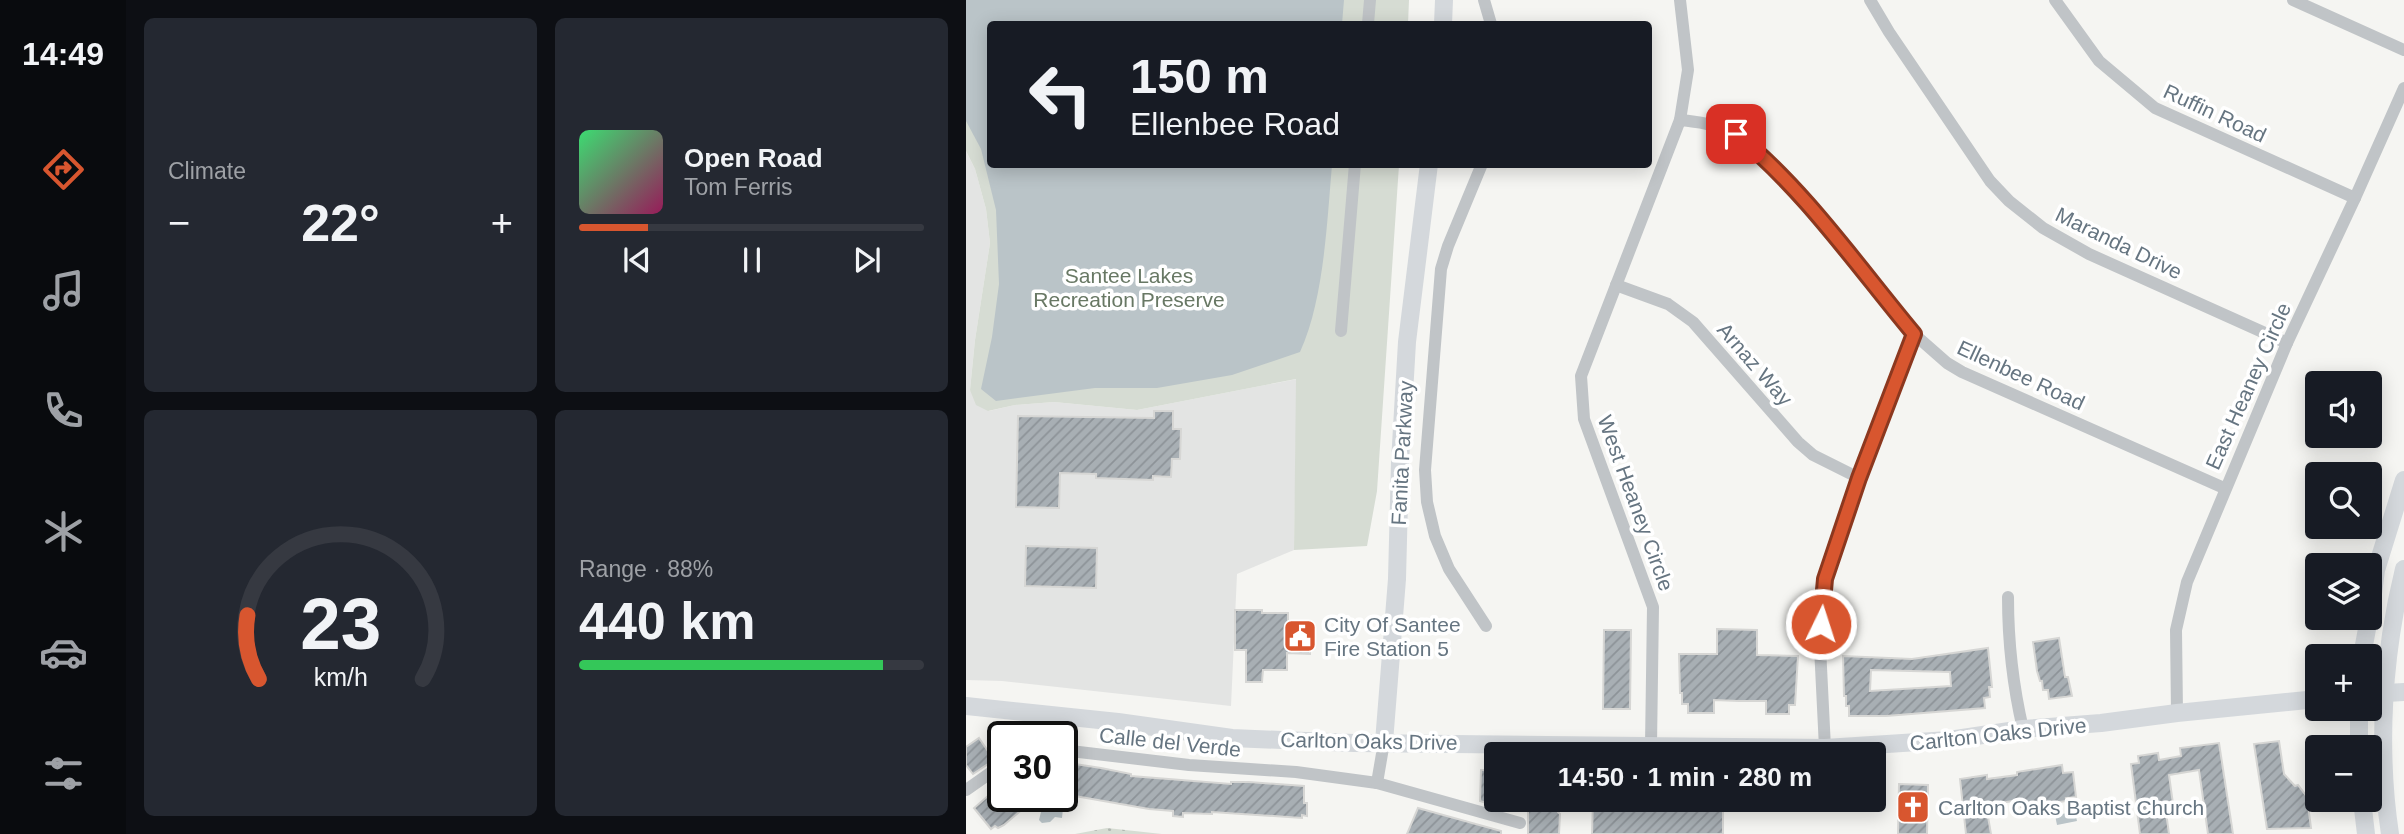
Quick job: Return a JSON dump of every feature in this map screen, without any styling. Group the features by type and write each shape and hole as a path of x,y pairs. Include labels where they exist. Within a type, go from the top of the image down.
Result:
{"main road":[{"path":"1443,21 1444,0"},
{"name":"Fanita Parkway","path":"1384,742 1397,579 1407,342 1429,168"},
{"path":"2381,553 2404,480"},
{"path":"2382,669 2404,569"},
{"path":"2382,693 2404,692"},
{"name":"Carlton Oaks Drive","path":"1886,744 1949,740 2023,729 2305,700"},
{"name":"Carlton Oaks Drive","path":"966,706 1118,722 1232,738 1484,743"},
{"path":"2380,721 2390,834"},
{"path":"2363,812 2366,834"}],"street":[{"path":"1368,21 1370,0"},
{"path":"1484,0 1490,21"},
{"name":"West Heaney Circle","path":"1651,742 1653,607 1584,419 1581,376 1680,120 1688,70 1680,0"},
{"name":"Maranda Drive","path":"1870,0 1990,181 2030,218 2057,237 2089,254 2287,343"},
{"name":"Ruffin Road","path":"2055,0 2099,61 2155,108 2356,198"},
{"path":"2293,0 2404,50"},
{"name":"East Heaney Circle","path":"2178,713 2175,647 2178,614 2187,582 2224,488 2287,343 2356,198 2404,88"},
{"name":"Ellenbee Road","path":"1680,120 1711,123 1736,134 1764,157 1914,334 1947,363 2224,488"},
{"path":"1341,331 1355,168"},
{"path":"1480,168 1448,246 1441,270 1425,470 1430,518 1441,553 1486,626"},
{"name":"Arnaz Way","path":"1616,285 1668,304 1693,322 1798,442 1813,455 1859,478"},
{"path":"1825,742 1820,647 1825,579 1859,478 1914,334"},
{"path":"2008,597 2008,634 2023,729"},
{"path":"1377,783 1384,742"},
{"name":"Calle del Verde","path":"1078,752 1189,765 1296,772 1377,783 1520,823"},
{"path":"966,790 987,775"}],"shaded area":[{"name":"Santee Lakes Recreation Preserve","path":"966,0 1344,0 1342,21 987,21 987,168 1332,168 1319,285 1300,352 1232,375 1157,388 1095,388 996,401 981,389 999,284 996,210 981,149 966,121"},
{"path":"966,151 975,169 986,209 990,243 970,390 989,411 1015,405 1054,402 1137,410 1297,379 1294,550 1237,574 1231,706 1002,681 966,680"},
{"path":"1041,812 1063,812 1062,818 1055,817 1050,822 1042,823 1039,820"},
{"path":"2075,812 2077,821 2057,825 2055,815"}],"green space":[{"name":"Santee Lakes Recreation Preserve","path":"966,0 1409,0 1408,21 987,21 987,168 1399,168 1377,491 1367,546 1294,550 1296,379 1137,410 1054,402 1015,405 988,411 976,405 970,390 990,243 986,209 975,169 966,151"},
{"path":"1107,828 1162,834 1075,834"}],"building":[{"path":"1154,411 1173,411 1173,429 1181,429 1180,459 1172,459 1171,477 1153,476 1153,480 1096,478 1096,474 1060,473 1059,508 1016,507 1018,416 1154,418"},
{"path":"1026,546 1097,548 1096,588 1025,586"},
{"path":"1235,610 1288,613 1288,635 1310,635 1310,654 1287,653 1287,670 1263,670 1262,682 1246,682 1246,650 1235,650"},
{"path":"1717,629 1757,630 1757,655 1798,656 1795,705 1789,705 1789,714 1766,714 1766,701 1714,700 1714,713 1688,713 1688,704 1682,704 1680,693 1679,654 1717,654"},
{"path":"1604,630 1631,630 1630,709 1603,709"},
{"path":"2059,638 2065,677 2068,677 2072,696 2049,699 2048,690 2043,690 2037,671 2033,642"},
{"path":"1988,648 1992,687 1989,687 1990,697 1984,698 1985,708 1886,716 1849,716 1849,706 1846,706 1844,696 1843,656 1912,659","holes":["1871,670 1950,672 1951,686 1870,691"]},
{"path":"979,738 987,750 987,765 973,774 966,765 966,747"},
{"path":"2279,741 2284,774 2305,794 2305,812 2309,812 2311,828 2267,829 2254,744"},
{"path":"2219,743 2233,834 2208,834 2199,770 2169,775 2173,804 2165,805 2169,834 2140,834 2131,764 2139,763 2138,756 2158,753 2159,760 2181,756 2180,748"},
{"path":"1078,764 1131,776 1231,784 1249,782 1304,786 1307,816 1302,815 1302,818 1212,812 1183,813 1183,817 1173,816 1173,811 1078,797"},
{"path":"2062,765 2063,773 2073,772 2076,797 2066,798 2067,801 2021,807 2020,800 1986,805 1991,834 1966,834 1960,779 1987,775 1987,779 2017,775 2017,772"},
{"path":"1481,770 1484,770 1484,802 1480,801"},
{"name":"Carlton Oaks Baptist Church","path":"1899,784 1928,785 1927,834 1898,834"},
{"path":"987,797 987,812 1019,812 1004,825 991,829 974,808"},
{"path":"1418,808 1501,831 1501,834 1407,834"},
{"path":"1528,812 1560,814 1559,834 1528,834"},
{"path":"1593,812 1723,812 1723,834 1592,834"}],"place":[{"name":"City Of Santee Fire Station 5","path":"1300,636"},
{"name":"Carlton Oaks Baptist Church","path":"1913,807"}],"route":[{"path":"1736,134 1764,157 1808,206 1914,334 1859,478 1825,579 1821,624"}]}
